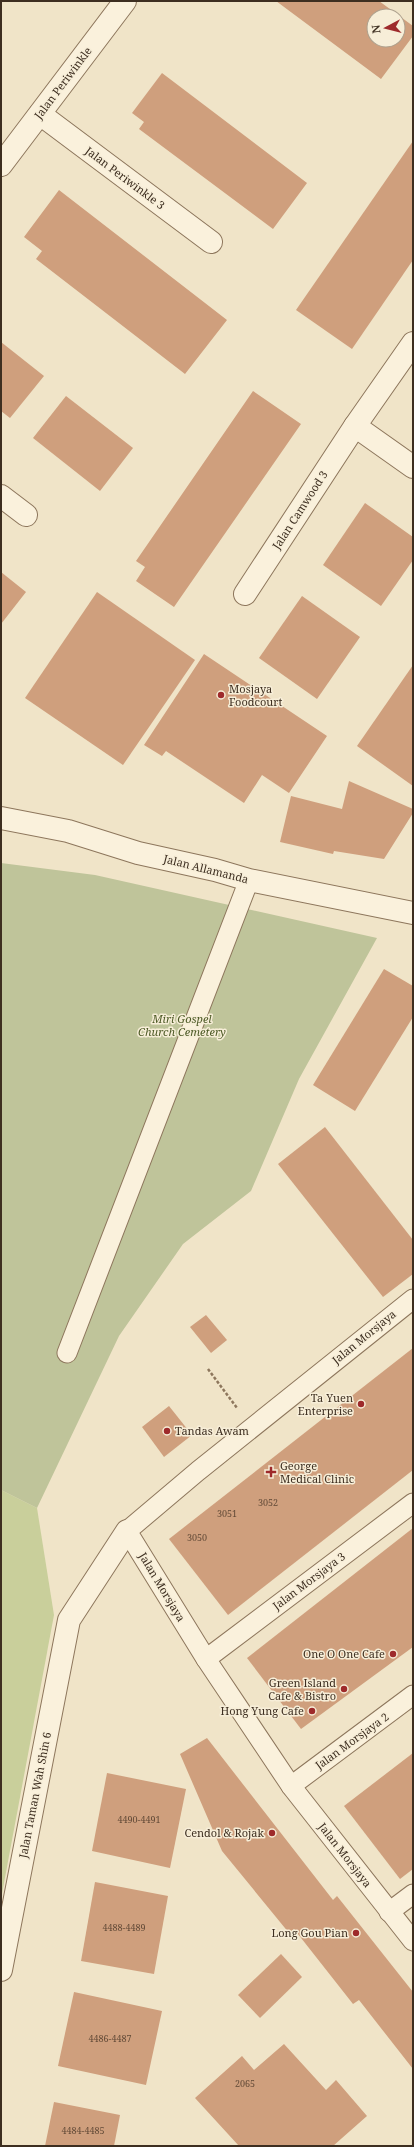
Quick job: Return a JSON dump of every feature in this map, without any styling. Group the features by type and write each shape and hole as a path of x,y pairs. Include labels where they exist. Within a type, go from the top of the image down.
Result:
{"street":[{"name":"Jalan Periwinkle","path":"1,165 125,1"},
{"name":"Jalan Periwinkle 3","path":"40,114 211,242"},
{"name":"Jalan Camwood 3","path":"245,594 355,426 413,343"},
{"path":"355,426 413,467"},
{"path":"1,496 26,515"},
{"name":"Jalan Allamanda","path":"1,818 68,831 138,853 215,870 249,880 413,913"},
{"name":"Jalan Taman Wah Shin 6","path":"1,1970 69,1620 127,1531"}],"lane":[{"path":"68,1352 249,880"},
{"name":"Jalan Morsjaya","path":"410,1306 251,1428 127,1531 206,1659 291,1786 413,1941"},
{"name":"Jalan Morsjaya 3","path":"206,1659 413,1503"},
{"name":"Jalan Morsjaya 2","path":"291,1786 413,1696"},
{"path":"389,1912 413,1894"}],"path":[{"path":"208,1369 251,1428"}],"green space":[{"name":"Miri Gospel Church Cemetery","path":"1,863 95,875 377,938 299,1079 251,1191 183,1244 119,1336 37,1508 1,1490"},
{"path":"1,1490 37,1508 54,1615 1,1899"}],"building":[{"path":"276,1 379,1 389,8 366,8 366,48 404,48 381,79"},
{"path":"406,21 413,26 413,36 406,45"},
{"path":"162,73 307,183 273,229 139,129 144,122 132,113"},
{"path":"413,141 413,260 352,349 296,310"},
{"path":"59,190 227,320 185,374 36,259 42,251 24,237"},
{"path":"1,342 44,376 10,418 1,411"},
{"path":"253,391 301,424 174,607 136,581 145,567 136,561"},
{"path":"66,396 133,448 100,491 33,438"},
{"path":"365,503 413,537 413,560 381,606 323,565"},
{"path":"1,572 26,592 1,624"},
{"path":"97,592 195,660 123,765 25,698"},
{"path":"302,596 360,637 317,699 259,658"},
{"name":"Mosjaya Foodcourt","path":"204,654 327,736 289,793 262,775 244,803 166,751 162,756 144,745"},
{"path":"413,665 413,786 357,746"},
{"path":"349,781 413,809 413,813 384,859 334,851 333,854 280,842 291,796 342,809"},
{"path":"384,969 413,986 413,1017 355,1111 313,1085"},
{"path":"325,1127 413,1240 413,1274 383,1297 278,1164"},
{"path":"206,1315 227,1340 211,1353 190,1327"},
{"path":"413,1348 413,1470 228,1615 169,1539"},
{"name":"Tandas Awam","path":"169,1406 192,1435 164,1457 142,1427"},
{"path":"413,1528 413,1647 301,1729 247,1658"},
{"path":"207,1738 333,1900 337,1896 413,1992 413,2069 359,2000 353,2004 294,1929 289,1933 222,1851 180,1754"},
{"path":"413,1753 413,1869 400,1879 344,1806"},
{"path":"107,1773 186,1789 170,1868 92,1851"},
{"path":"95,1882 168,1896 154,1974 81,1961"},
{"path":"281,1954 302,1977 260,2018 238,1995"},
{"path":"74,1992 162,2011 146,2085 58,2066"},
{"path":"284,2044 326,2090 336,2080 367,2116 333,2146 239,2146 195,2098 242,2056 254,2070"},
{"path":"54,2102 120,2115 114,2146 45,2146"}],"place":[{"name":"Mosjaya Foodcourt","path":"221,695"},
{"name":"Ta Yuen Enterprise","path":"361,1404"},
{"name":"Tandas Awam","path":"167,1431"},
{"name":"George Medical Clinic","path":"271,1472"},
{"name":"One O One Cafe","path":"393,1654"},
{"name":"Green Island Cafe & Bistro","path":"344,1689"},
{"name":"Hong Yung Cafe","path":"312,1711"},
{"name":"Cendol & Rojak","path":"272,1833"},
{"name":"Long Gou Pian","path":"356,1933"}]}
